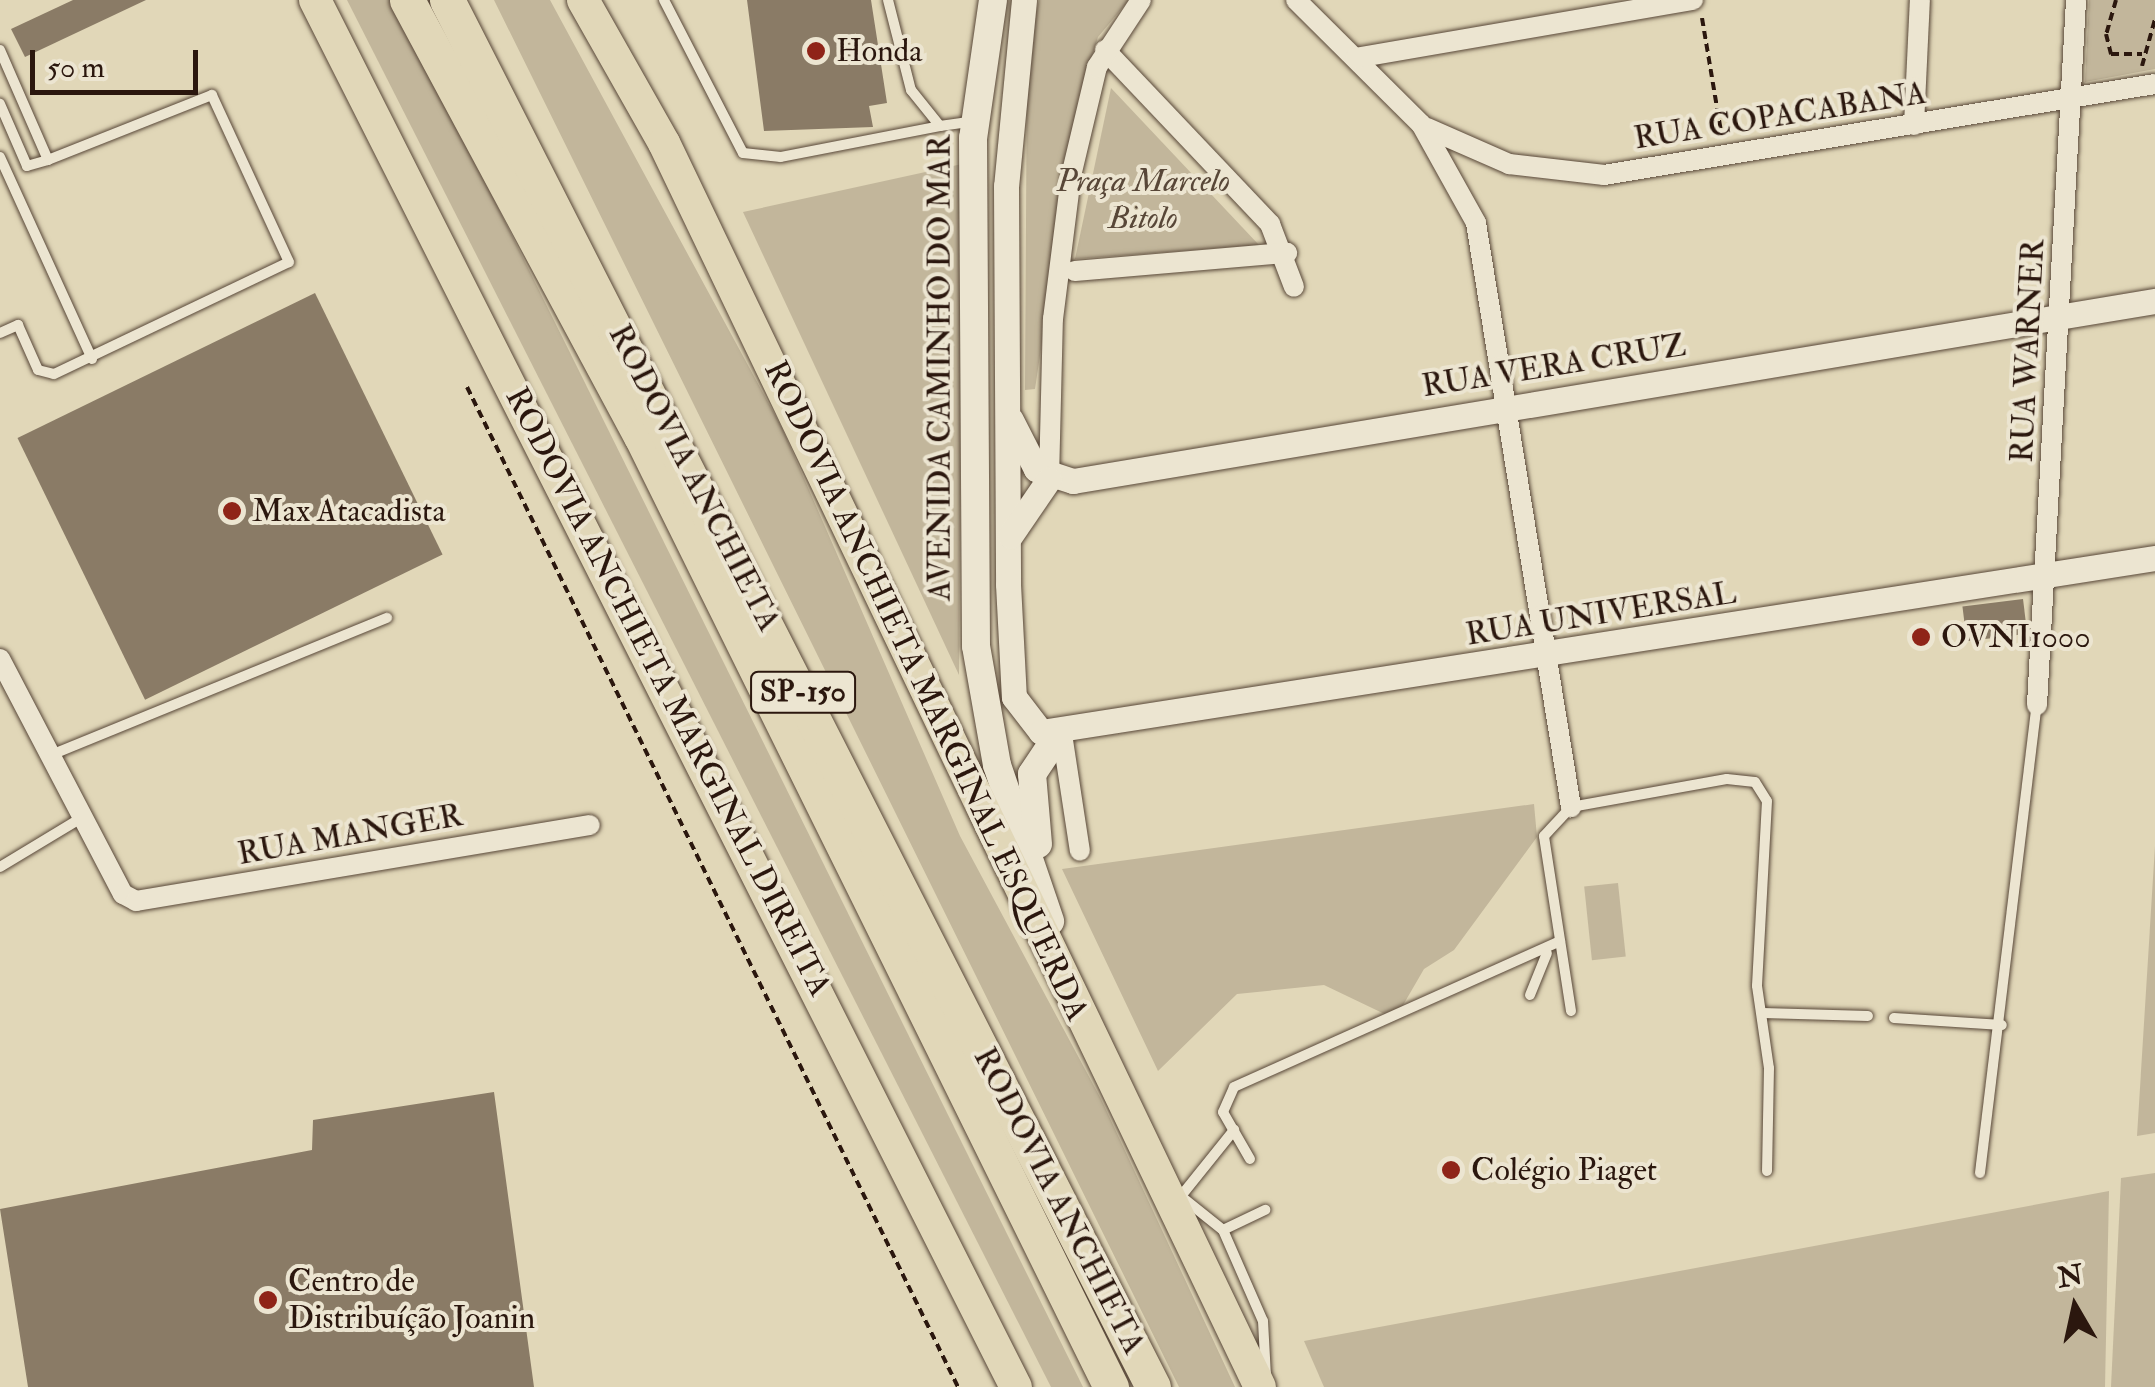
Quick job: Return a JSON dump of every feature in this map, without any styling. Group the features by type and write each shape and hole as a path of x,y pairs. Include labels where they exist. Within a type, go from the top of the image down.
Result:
{"highway":[{"path":"294,0 351,67"},
{"name":"RODOVIA ANCHIETA MARGINAL DIREITA","path":"315,0 1016,1387"},
{"name":"RODOVIA ANCHIETA","path":"408,0 641,436 1111,1387"},
{"name":"RODOVIA ANCHIETA","path":"447,0 1153,1387"},
{"name":"RODOVIA ANCHIETA MARGINAL ESQUERDA","path":"582,0 673,161 1082,1022 1172,1190 1262,1387"}],"main road":[{"name":"AVENIDA CAMINHO DO MAR","path":"993,0 975,120 976,646 997,766 1082,1022"},
{"path":"1053,930 1030,786 1038,756 1060,735"}],"street":[{"name":"AVENIDA CAMINHO DO MAR","path":"1024,0 1006,186 1008,539 1014,697 1031,726 1060,735"},
{"path":"1008,539 1049,479 1062,231 1105,50 1141,0"},
{"path":"1296,0 1421,124 1471,209"},
{"path":"1356,58 1696,0"},
{"path":"1914,125 1920,0"},
{"name":"RUA WARNER","path":"2037,705 2048,575 2076,0"},
{"path":"1105,50 1287,253 1294,288"},
{"name":"RUA COPACABANA","path":"1421,124 1476,153 1604,175 2148,86"},
{"path":"1476,153 1471,209 1510,406 1571,807"},
{"path":"1075,272 1287,253"},
{"name":"RUA VERA CRUZ","path":"1049,479 2155,302"},
{"path":"1006,406 1028,458 1049,479"},
{"name":"RUA UNIVERSAL","path":"1060,735 2155,558"},
{"path":"0,659 82,817"},
{"path":"1060,735 1080,851"},
{"name":"RUA MANGER","path":"82,817 123,894 146,900 590,825"}],"lane":[{"path":"664,0 743,153 782,157 975,120"},
{"path":"888,0 898,64 940,126"},
{"path":"0,50 48,160"},
{"path":"0,333 18,325 41,374 92,358 284,268 291,254 212,94 8,174"},
{"path":"0,104 27,166"},
{"path":"0,157 92,358"},
{"path":"50,756 386,618"},
{"path":"1980,1174 2002,1025 2037,705"},
{"path":"1571,1011 1544,836 1571,807 1737,778 1762,790 1766,1170"},
{"path":"0,867 82,817"},
{"path":"1250,1159 1223,1112 1234,1087 1547,952 1560,941"},
{"path":"1530,995 1547,952"},
{"path":"1763,1013 1868,1016"},
{"path":"1894,1018 2002,1025"},
{"path":"1234,1130 1172,1190 1223,1230 1263,1322 1262,1387"},
{"path":"1223,1230 1265,1210"}],"path":[{"path":"1696,0 1724,156"},
{"path":"2116,0 2111,54 2142,54"},
{"path":"2148,86 2142,54 2155,20"},
{"path":"467,388 958,1387"}],"green space":[{"path":"347,0 393,0 406,22 1083,1387 1051,1387"},
{"path":"494,0 550,0 782,428 960,836 1101,1099 1235,1387 1179,1387"},
{"path":"1039,0 1129,0 1098,37 1078,100 1035,389 1025,390 1027,55"},
{"path":"2089,0 2155,0 2155,69 2085,82"},
{"name":"Praça Marcelo Bitolo","path":"1111,88 1259,245 1075,259"},
{"path":"962,164 959,675 743,212"},
{"path":"1534,804 1537,837 1454,950 1424,969 1395,1019 1324,985 1237,994 1158,1071 1062,869"},
{"path":"2155,846 2155,1133 2137,1136"},
{"path":"1618,883 1626,957 1592,960 1584,887"},
{"path":"2155,1173 2155,1387 2111,1387 2121,1178"},
{"path":"2109,1191 2105,1387 1324,1387 1304,1341"}],"building":[{"path":"73,0 146,0 25,57 11,29"},
{"name":"Honda","path":"747,0 871,0 887,103 869,106 873,127 764,131"},
{"name":"Max Atacadista","path":"315,293 443,555 145,700 17,438"},
{"path":"2023,599 2027,634 1967,641 1962,606"},
{"name":"Centro de Distribuíção Joanin","path":"494,1092 534,1387 28,1387 0,1209 312,1150 313,1120"}],"place":[{"name":"Honda","path":"816,51"},
{"name":"Max Atacadista","path":"232,511"},
{"name":"OVNI1000","path":"1921,637"},
{"name":"Colégio Piaget","path":"1451,1170"},
{"name":"Centro de Distribuíção Joanin","path":"268,1300"}]}
